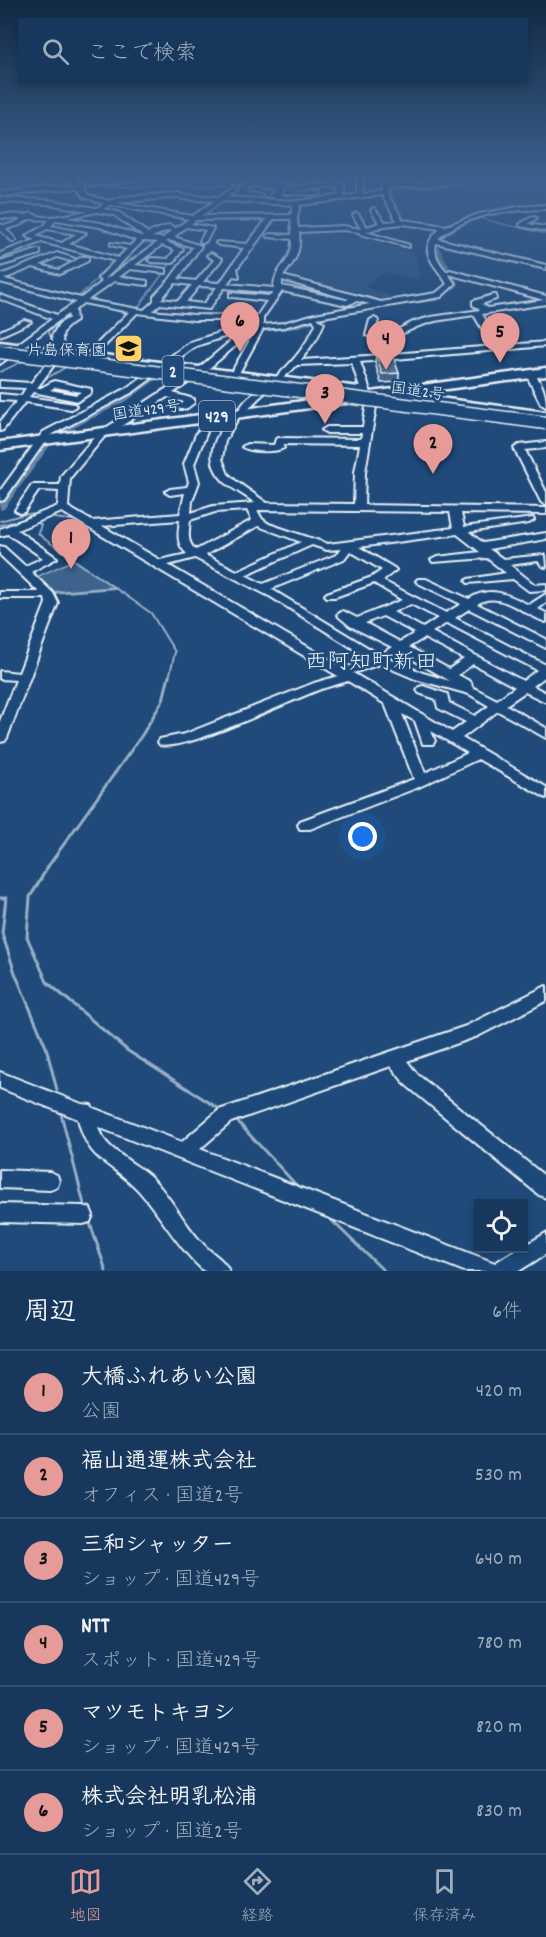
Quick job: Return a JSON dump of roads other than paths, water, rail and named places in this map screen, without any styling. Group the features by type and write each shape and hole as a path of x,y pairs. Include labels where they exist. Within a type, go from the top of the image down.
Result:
{"highway":[{"path":"1,353 18,347 56,357 89,357 157,370 189,379 344,399"},
{"path":"1,353 277,380 369,396 546,421"},
{"name":"国道2号","path":"1,353 546,421"},
{"name":"国道429号","path":"0,446 546,372"},
{"path":"435,387 416,393 418,397 455,409"},
{"path":"299,405 311,400 309,394"},
{"path":"369,396 423,399"}],"street":[{"path":"32,237 118,260"},
{"path":"0,255 50,237"},
{"path":"63,245 77,237"},
{"path":"133,237 145,242"},
{"path":"141,237 145,242"},
{"path":"144,283 102,278 118,260 153,237"},
{"path":"18,347 128,266 145,242 159,237"},
{"path":"203,241 205,237"},
{"path":"227,237 226,240 252,245"},
{"path":"158,301 206,307 257,237"},
{"path":"234,375 279,289 278,277 294,257 296,237"},
{"path":"377,237 407,246"},
{"path":"0,498 54,429 124,394 192,344 241,330 290,328 317,318 434,297 450,286 450,282 432,254 438,237"},
{"path":"437,241 442,237"},
{"path":"120,238 176,246 179,249 170,261 152,260"},
{"path":"0,264 37,250 44,241"},
{"path":"437,241 546,267"},
{"path":"317,318 438,300 459,286 440,253 437,241"},
{"path":"113,244 145,242 197,246 173,281 157,298 158,301 146,312"},
{"path":"78,249 92,243"},
{"path":"219,243 252,245"},
{"path":"0,280 57,255 71,259"},
{"path":"180,304 214,257 238,261"},
{"path":"48,259 61,262"},
{"path":"33,265 60,272 85,259"},
{"path":"128,266 163,271"},
{"path":"233,294 238,277 234,270"},
{"path":"450,272 546,300"},
{"path":"278,277 381,305"},
{"path":"0,280 80,302 259,328"},
{"path":"173,281 222,285 233,294 271,302"},
{"path":"233,294 279,289 347,303 357,297"},
{"path":"34,308 59,297"},
{"path":"492,339 483,311 476,303 493,297"},
{"path":"0,303 4,298 57,318"},
{"path":"374,320 370,335 391,337 425,321 546,300"},
{"path":"0,428 56,357 60,349 56,336 60,328 74,319 70,309"},
{"path":"89,357 136,310"},
{"path":"264,506 225,478 217,464 216,447 239,413 295,363 317,331 320,323 317,318"},
{"path":"0,327 15,321"},
{"path":"0,334 27,322"},
{"path":"63,508 66,476 105,432 170,392 236,341 259,328"},
{"path":"387,357 391,337"},
{"path":"295,363 546,344"},
{"path":"355,360 371,407 358,507"},
{"path":"530,374 546,404"},
{"path":"0,384 32,388"},
{"path":"170,392 193,395"},
{"path":"170,392 191,401 183,407"},
{"path":"0,397 71,406"},
{"path":"327,430 367,430"},
{"path":"202,432 189,464 194,482 185,514 183,542 196,555 263,588 380,660 438,682 473,691 546,728"},
{"path":"247,447 279,448 279,441 365,442"},
{"path":"546,446 519,448 546,502"},
{"path":"20,510 36,487 64,488"},
{"path":"170,492 192,489"},
{"path":"86,521 264,506 546,511"},
{"path":"5,531 63,508"},
{"path":"63,508 546,793"},
{"path":"251,508 258,521 265,526 327,547 349,546 529,519"},
{"path":"455,510 459,530 532,589 546,587"},
{"path":"159,564 196,555 258,521"},
{"path":"5,531 51,558 23,571"},
{"path":"436,560 546,537"},
{"path":"237,575 310,542"},
{"path":"331,595 376,579 390,570 349,546"},
{"path":"263,588 340,557 349,546"},
{"path":"0,549 52,603 21,676 0,738"},
{"path":"500,563 541,557 546,564"},
{"path":"472,581 515,576"},
{"path":"376,579 546,670 453,738"},
{"path":"354,623 383,611 406,597 425,579 546,644"},
{"path":"0,595 45,596"},
{"path":"165,742 188,738 380,660 479,598 499,595 546,618"},
{"path":"530,610 546,597"},
{"path":"383,611 546,699"},
{"path":"343,615 500,704 546,734"},
{"path":"495,643 516,628"},
{"path":"449,675 472,659"},
{"path":"0,675 21,676"},
{"path":"423,690 442,697 443,705 477,722"},
{"path":"391,702 419,776"},
{"path":"420,718 428,741"},
{"path":"305,825 414,784 479,753"},
{"path":"185,1151 229,1114 472,1031 546,993"},
{"path":"395,1058 412,1080 546,1189"},
{"path":"0,1080 85,1111 489,1271"},
{"path":"85,1111 91,1136 102,1150 145,1184 196,1251 219,1271"},
{"path":"0,1179 50,1181"},
{"path":"0,1213 83,1215"},
{"path":"501,1271 546,1243"}],"waterway":[{"path":"170,244 181,249"},
{"path":"401,303 434,299 455,285 435,247"},
{"path":"137,309 172,261"},
{"path":"76,299 100,276"},
{"path":"222,337 242,331 292,326 326,316"},
{"path":"55,347 48,331 66,320"},
{"path":"0,372 21,362"},
{"path":"40,382 66,367"},
{"path":"0,507 52,435 124,398 153,378"},
{"path":"0,421 25,390"},
{"path":"543,502 546,507"},
{"path":"0,521 25,514 38,515"},
{"path":"91,521 181,514"},
{"path":"46,517 79,521"},
{"path":"0,525 26,519"},
{"path":"35,521 41,525 38,533 43,538 115,588"},
{"path":"6,560 46,601"},
{"path":"53,593 115,588"},
{"path":"115,588 151,613 175,652 169,678"},
{"path":"169,676 163,700 142,735 49,865 30,897 27,937 47,982 128,1051 221,1110"},
{"path":"0,898 6,898 2,933 15,973 46,1047 57,1090"},
{"path":"60,1110 85,1208"},
{"path":"236,1120 299,1188"},
{"path":"327,1216 384,1271"},
{"path":"89,1220 106,1271"}],"place":[{"name":"片島保育園","path":"128,349"},
{"name":"株式会社明乳松浦","path":"240,352"},
{"name":"マツモトキヨシ","path":"500,363"},
{"name":"NTT","path":"386,370"},
{"name":"三和シャッター","path":"325,424"},
{"name":"福山通運株式会社","path":"433,474"},
{"name":"大橋ふれあい公園","path":"71,569"}],"district":[{"name":"西阿知町新田","path":"371,660"}]}
